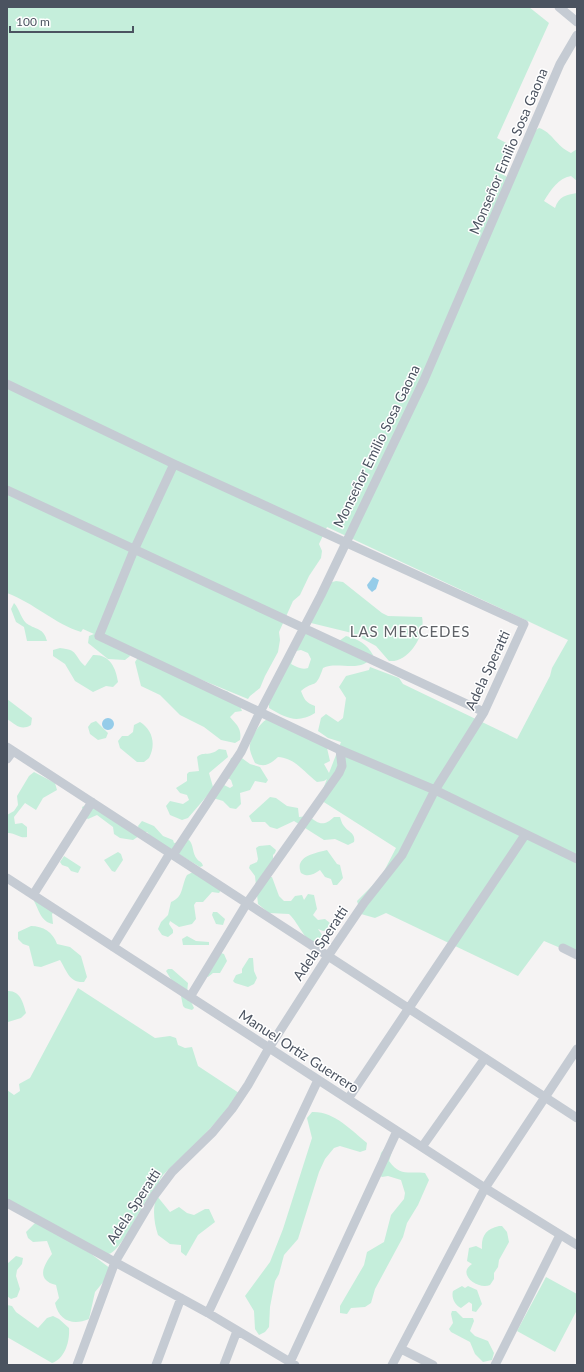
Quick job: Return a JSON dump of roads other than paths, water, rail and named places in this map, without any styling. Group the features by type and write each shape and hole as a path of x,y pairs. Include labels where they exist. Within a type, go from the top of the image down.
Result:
{"street":[{"path":"559,7 577,22"},
{"name":"Monseñor Emilio Sosa Gaona","path":"113,947 172,854 241,752 260,712 305,628 424,380 560,64 577,35"},
{"path":"7,384 174,464 345,543"},
{"path":"174,464 134,550 99,636 340,750 435,790 577,859"},
{"path":"7,490 484,712"},
{"name":"Adela Speratti","path":"76,1365 114,1262 154,1196 172,1172 213,1132 232,1109 328,956 364,903 402,855 435,790 484,712 524,624 345,543"},
{"path":"7,760 10,749 577,1118"},
{"path":"190,997 247,903 339,773 342,766 340,750"},
{"path":"33,895 92,802"},
{"path":"348,1099 525,835"},
{"name":"Manuel Ortiz Guerrero","path":"7,878 485,1188 577,1245"},
{"path":"562,948 577,955"},
{"path":"392,1365 485,1188 577,1049"},
{"path":"422,1147 485,1058"},
{"path":"208,1313 318,1080"},
{"path":"7,1203 208,1313 292,1364 397,1131"},
{"path":"495,1365 560,1235"},
{"path":"156,1365 181,1298"},
{"path":"224,1365 237,1331"},
{"path":"401,1349 433,1365"}],"water":[{"path":"373,577 379,580 376,589 372,592 367,585"},
{"path":"108,718 112,720 114,724 112,728 108,730 104,728 102,724 104,720"}],"district":[{"name":"LAS MERCEDES","path":"410,631"}]}
